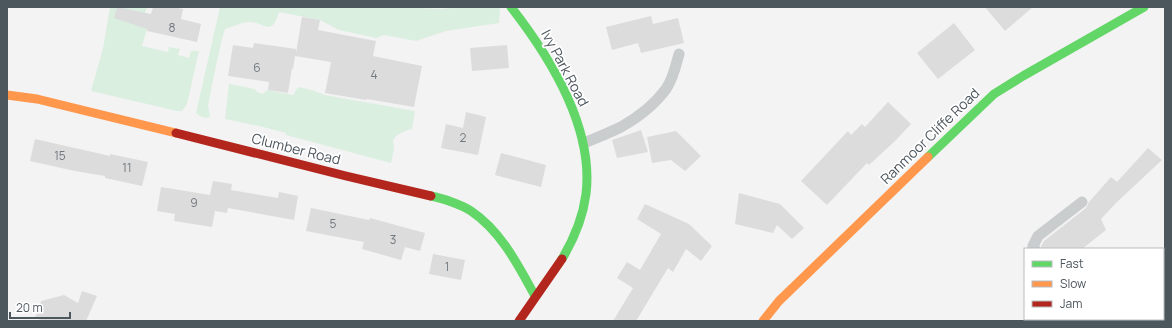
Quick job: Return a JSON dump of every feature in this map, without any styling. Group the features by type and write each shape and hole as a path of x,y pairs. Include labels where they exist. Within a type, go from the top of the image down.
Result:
{"street":[{"name":"Ivy Park Road","path":"511,7 531,33 566,93 576,116 584,143 588,181 583,213 574,238 526,308 519,321"},
{"name":"Ranmoor Cliffe Road","path":"763,321 779,301 994,94 1144,7"},
{"name":"Clumber Road","path":"7,95 37,99 440,198 470,210 492,228 514,258 535,296"}],"lane":[{"path":"584,143 621,127 656,100 666,88 675,70 679,54"},
{"path":"1034,248 1033,246 1038,236 1082,202"}],"green space":[{"path":"110,7 147,7 144,16 147,29 142,46 168,52 169,47 180,49 178,55 189,58 191,51 199,51 187,104 182,111 91,91 103,48"},
{"path":"220,7 402,7 443,9 457,7 499,7 500,11 499,23 446,31 416,41 384,35 376,38 339,30 320,20 279,12 276,20 271,26 268,27 247,22 225,29 208,105 210,117 204,118 196,113"},
{"path":"229,84 255,89 257,92 263,94 267,90 293,95 298,87 325,95 415,111 412,129 401,133 393,140 394,149 391,163 286,135 286,133 225,119"}],"building":[{"path":"117,7 151,14 153,7 173,7 183,9 181,19 201,24 197,42 147,31 147,29 114,18"},
{"path":"985,7 1033,7 1005,31"},
{"path":"651,16 653,24 678,18 684,43 641,53 638,43 612,50 606,27"},
{"path":"302,17 320,20 318,30 376,41 373,56 422,66 414,107 325,93 331,62 295,56 288,93 268,90 269,82 228,76 233,45 253,48 254,43 296,49 296,53"},
{"path":"954,23 975,50 938,79 917,53"},
{"path":"507,45 509,68 472,71 470,48"},
{"path":"888,102 911,124 869,165 867,163 827,205 801,181 848,131 851,135 862,124 865,127"},
{"path":"466,112 486,117 478,155 441,148 446,124 463,128"},
{"path":"641,130 648,152 617,158 612,140"},
{"path":"676,131 701,156 685,171 671,160 652,163 647,137"},
{"path":"35,139 110,156 110,154 148,162 142,186 105,178 105,176 30,161"},
{"path":"1148,148 1162,160 1101,219 1106,230 1083,248 1042,248 1041,246 1044,241 1086,208 1089,202 1111,177 1117,182"},
{"path":"501,153 546,165 541,187 495,175"},
{"path":"213,181 232,184 231,190 278,198 279,192 298,196 294,220 228,208 227,213 215,211 212,227 174,221 175,214 157,211 161,187 210,195"},
{"path":"739,193 780,204 804,228 792,239 777,225 773,233 735,224"},
{"path":"645,204 689,224 712,246 701,261 686,249 673,272 668,268 636,321 613,321 633,288 617,278 627,262 640,270 661,234 637,219"},
{"path":"311,208 369,220 370,218 425,233 420,251 405,247 401,260 362,249 364,242 306,231"},
{"path":"433,254 465,260 461,280 429,274"},
{"path":"82,291 97,296 86,321 44,321 35,318 41,301 64,295 78,303"}],"traffic: fast":[{"path":"511,7 526,27 554,71 566,94 576,119 583,144 587,169 585,203 577,228 562,259"},
{"path":"928,157 994,94 1144,7"},
{"path":"431,196 462,206 482,219 508,249 535,296"}],"traffic: slow":[{"path":"7,95 37,99 176,133"},
{"path":"763,321 779,301 928,157"}],"traffic: jam":[{"path":"176,133 431,196"},
{"path":"519,321 562,259"}]}
